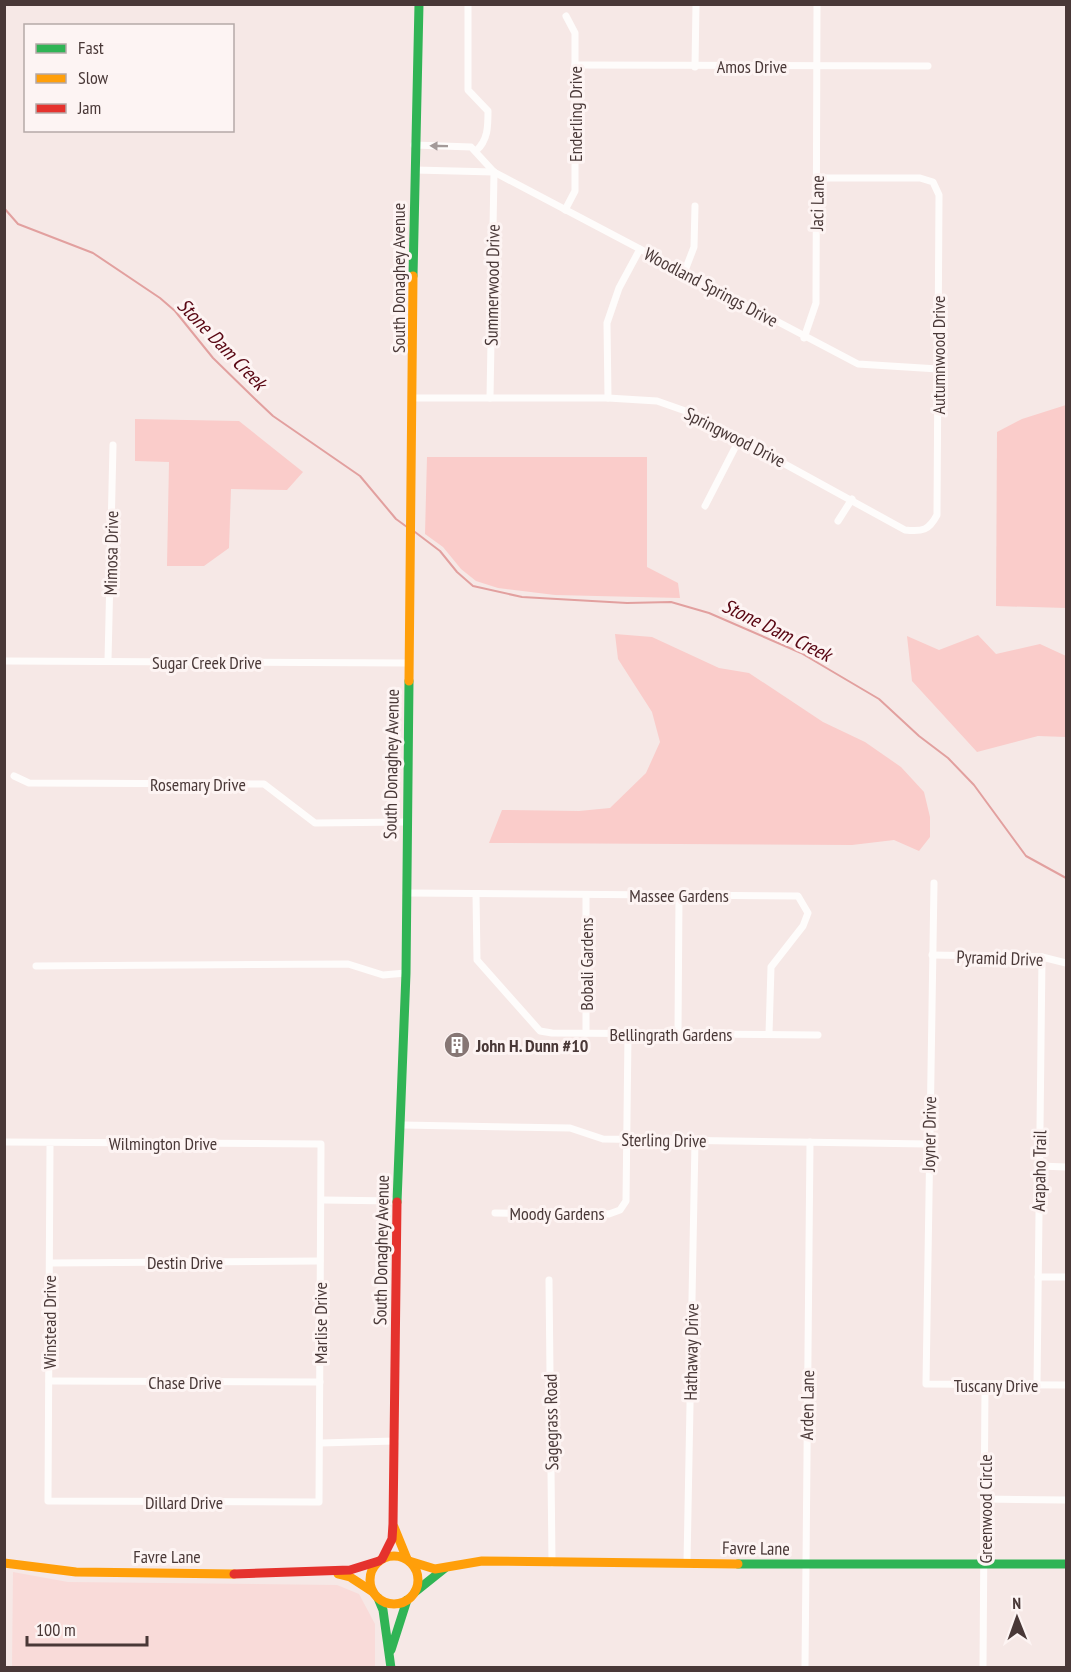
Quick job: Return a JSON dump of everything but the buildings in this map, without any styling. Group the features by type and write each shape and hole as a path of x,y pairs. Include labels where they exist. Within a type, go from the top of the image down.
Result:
{"street":[{"name":"South Donaghey Avenue","path":"380,1560 392,1539 393,1524 397,1201 402,1125 406,973 406,822 414,398 414,145 418,4"},
{"path":"414,145 471,147 476,152 483,144 488,128 488,111 468,90 468,4"},
{"path":"695,67 696,4"},
{"name":"Jaci Lane","path":"804,338 816,303 817,4"},
{"name":"Enderling Drive","path":"565,210 575,191 574,33 566,16"},
{"name":"Amos Drive","path":"575,65 928,66"},
{"name":"Woodland Springs Drive","path":"476,152 494,172 804,338 858,364 938,369"},
{"name":"Woodland Springs Drive","path":"415,170 494,172"},
{"name":"Summerwood Drive","path":"490,398 494,172"},
{"name":"Autumnwood Drive","path":"818,178 920,178 933,182 939,195 937,514 931,527"},
{"path":"684,273 694,247 695,206"},
{"path":"608,398 607,323 619,288 640,249"},
{"name":"Springwood Drive","path":"414,398 608,398 657,401 694,414 905,530 921,532 931,527"},
{"path":"705,506 740,438"},
{"name":"Mimosa Drive","path":"108,661 113,445"},
{"path":"838,521 852,499"},
{"name":"Sugar Creek Drive","path":"4,661 409,663"},
{"name":"Rosemary Drive","path":"14,776 29,783 264,784 315,823 406,822"},
{"name":"Joyner Drive","path":"926,1384 928,1144 934,883"},
{"name":"Massee Gardens","path":"406,893 798,896 808,913 803,926 771,967 769,1034"},
{"name":"Bellingrath Gardens","path":"476,894 477,960 540,1030 628,1034 818,1035"},
{"name":"Bobali Gardens","path":"586,895 586,1033"},
{"path":"678,1033 679,895"},
{"name":"Pyramid Drive","path":"932,956 1042,957 1066,963"},
{"name":"Arapaho Trail","path":"1037,1385 1042,957"},
{"path":"36,966 348,964 383,975 406,973"},
{"name":"Moody Gardens","path":"495,1213 609,1214 620,1210 626,1201 628,1034"},
{"name":"Sterling Drive","path":"402,1125 570,1128 603,1139 627,1140 928,1144"},
{"name":"Hathaway Drive","path":"687,1563 694,1141"},
{"name":"Arden Lane","path":"805,1668 810,1142"},
{"name":"Wilmington Drive","path":"4,1143 321,1144"},
{"name":"Winstead Drive","path":"48,1501 50,1143"},
{"name":"Marlise Drive","path":"319,1502 320,1261 323,1200 321,1144"},
{"path":"1040,1166 1066,1167"},
{"path":"323,1200 397,1201"},
{"name":"Destin Drive","path":"50,1263 320,1261"},
{"path":"1038,1277 1066,1277"},
{"name":"Sagegrass Road","path":"549,1280 552,1563"},
{"name":"Chase Drive","path":"49,1381 320,1382"},
{"name":"Tuscany Drive","path":"926,1384 1066,1385"},
{"name":"Greenwood Circle","path":"983,1668 985,1386"},
{"path":"320,1443 395,1441"},
{"path":"984,1499 1066,1500"},
{"name":"Dillard Drive","path":"48,1501 319,1502"},
{"name":"South Donaghey Avenue","path":"393,1524 408,1560"},
{"path":"391,1652 407,1600 415,1592 417,1572 408,1560 390,1556 380,1560 370,1579 391,1652 392,1668"},
{"name":"Favre Lane","path":"4,1563 76,1572 330,1572 358,1569 380,1560"},
{"name":"Favre Lane","path":"408,1560 426,1568 445,1568 482,1561 805,1565 1066,1564"},
{"name":"Favre Lane","path":"415,1592 445,1568"},
{"name":"Favre Lane","path":"330,1572 350,1577 376,1595"},
{"path":"376,1595 392,1604 407,1600"}],"shaded area":[{"path":"1066,405 1066,608 996,606 997,432 1022,419"},
{"path":"135,419 239,421 303,472 287,490 231,489 229,548 204,566 167,566 169,462 135,461"},
{"path":"427,457 647,457 647,567 678,583 680,598 555,595 498,588 476,581 461,569 443,547 425,534"},
{"path":"615,634 652,637 719,668 749,673 823,722 865,742 901,767 924,792 930,817 930,837 919,851 894,840 852,845 489,843 502,810 579,811 610,808 646,773 660,742 652,712 618,659"},
{"path":"978,635 996,654 1040,644 1066,656 1066,737 1038,736 977,752 912,681 907,636 939,650"},
{"path":"13,1572 68,1582 337,1585 359,1594 375,1624 375,1667 12,1667"}],"waterway":[{"name":"Stone Dam Creek","path":"4,208 18,224 93,253 160,298 175,311 213,358 273,416 360,476 396,519 407,527"},
{"name":"Stone Dam Creek","path":"415,532 440,551 457,572 473,586 522,597 627,603 671,602 709,613 801,653 879,699 919,736 948,758 974,785 1026,856 1066,878"}],"traffic: fast":[{"path":"413,276 419,4"},
{"path":"397,1202 406,973 409,681"},
{"path":"738,1564 1066,1564"},
{"path":"415,1592 445,1568"},
{"path":"378,1598 383,1610 391,1668"},
{"path":"391,1650 407,1600"}],"traffic: slow":[{"path":"409,681 413,276"},
{"path":"394,1527 407,1559"},
{"path":"389,1556 399,1556 411,1563 418,1575 418,1580 418,1585 411,1597 399,1604 389,1604 374,1593 370,1585 370,1575 381,1560 389,1556"},
{"path":"409,1561 435,1569 482,1561 738,1564"},
{"path":"4,1563 76,1572 234,1574"},
{"path":"338,1574 350,1577 373,1592"}],"traffic: jam":[{"path":"382,1559 392,1539 393,1524 397,1202"},
{"path":"234,1574 350,1570 379,1561"}],"place":[{"name":"John H. Dunn #10","path":"457,1045"}]}
